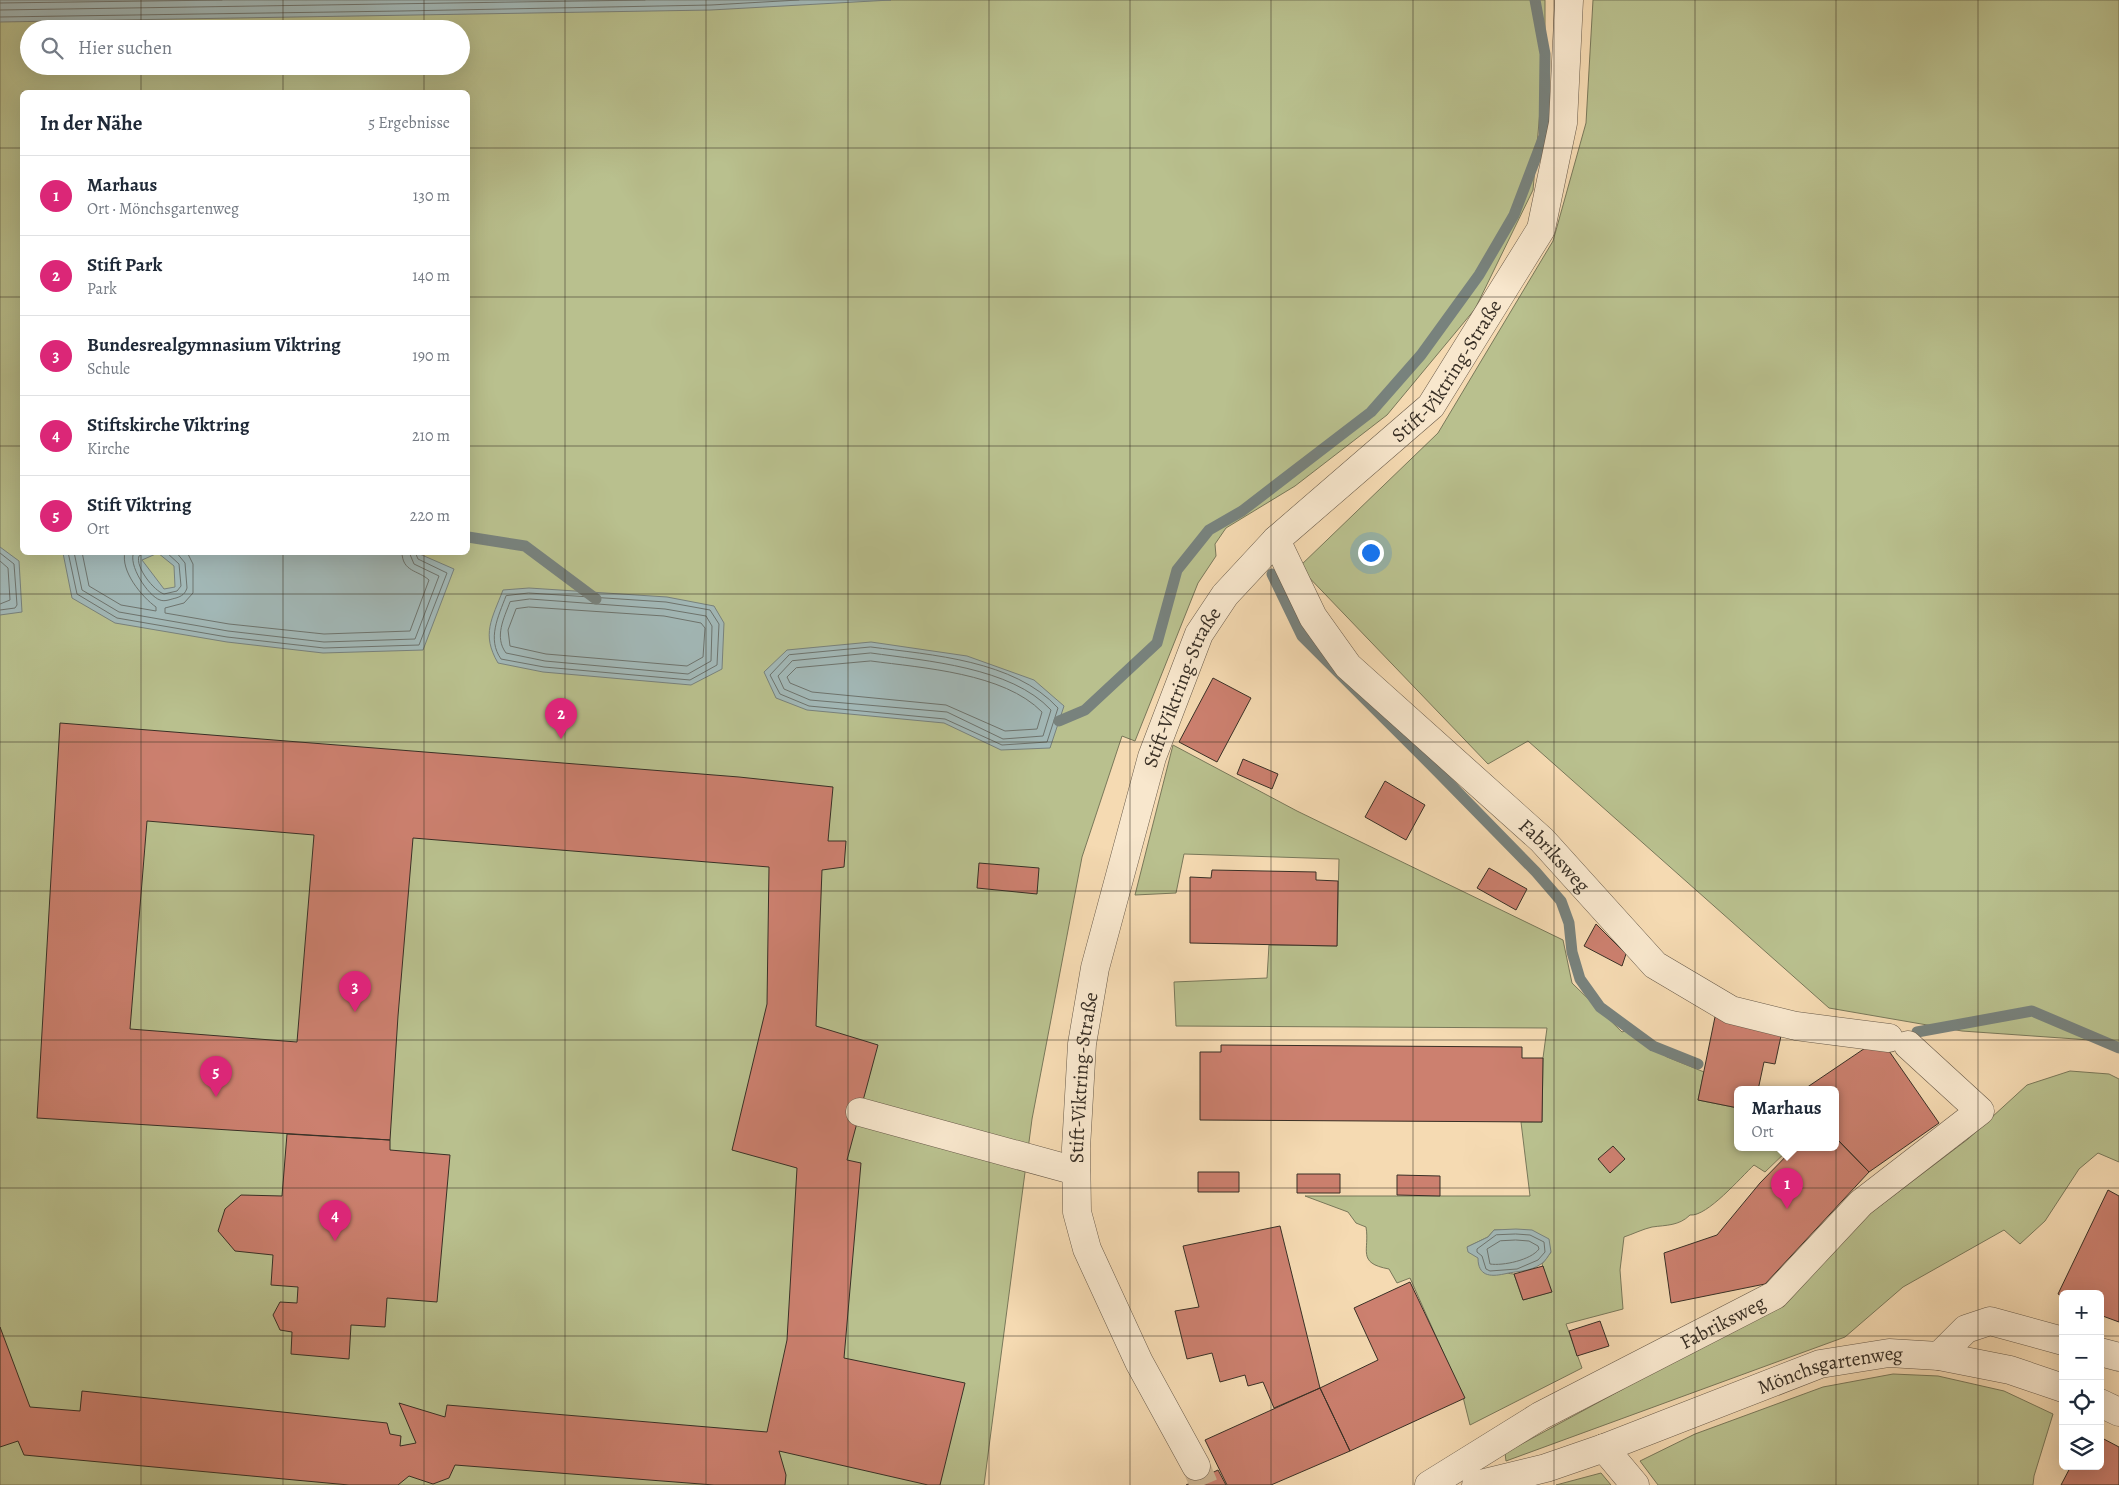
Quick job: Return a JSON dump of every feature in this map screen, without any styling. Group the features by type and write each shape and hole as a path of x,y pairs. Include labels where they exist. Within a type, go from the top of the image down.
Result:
{"street":[{"name":"Stift-Viktring-Straße","path":"1196,1466 1139,1362 1087,1250 1077,1212 1076,1171 1082,1044 1095,968 1152,757 1200,634 1225,595 1276,540 1431,406 1541,228 1563,123 1569,0"},
{"name":"Fabriksweg","path":"1276,540 1313,617 1348,666 1542,840 1655,965 1731,1010 1796,1026 1898,1042 1980,1111 1861,1203 1775,1295 1540,1416 1430,1485"},
{"path":"860,1112 1076,1171"},
{"path":"1939,1356 1966,1329 1990,1321 2059,1340"},
{"name":"Mönchsgartenweg","path":"1604,1448 1820,1364 1890,1353 1939,1356 2010,1370 2059,1387"},
{"path":"2104,1353 2119,1357"},
{"path":"2104,1405 2119,1412"},
{"path":"1476,1485 1546,1468 1604,1448 1634,1485"}],"green space":[{"path":"0,0 1545,0 1545,54 1533,190 1475,309 1387,415 1295,486 1226,528 1215,544 1216,556 1198,583 1135,741 1122,736 1082,857 1032,1119 984,1485 0,1485"},
{"path":"1593,0 2119,0 2119,1051 2090,1040 1962,1031 1829,1008 1528,741 1488,764 1299,567 1438,433 1553,241 1586,123"},
{"path":"1173,745 1297,811 1563,940 1572,983 1622,1032 1627,1030 1667,1057 1704,1072 1698,1100 1734,1107 1734,1151 1787,1151 1765,1172 1754,1165 1705,1210 1690,1215 1677,1223 1652,1227 1624,1237 1620,1270 1623,1309 1566,1324 1582,1368 1470,1425 1463,1397 1410,1278 1397,1283 1389,1269 1372,1263 1368,1259 1366,1227 1356,1223 1348,1212 1305,1196 1530,1196 1521,1122 1542,1122 1543,1058 1547,1028 1176,1026 1174,982 1267,978 1269,945 1337,946 1339,859 1184,854 1176,893 1135,895","holes":["1494,1230 1501,1230 1551,1252 1542,1264 1551,1292 1523,1300 1514,1274 1494,1268 1467,1247 1488,1237"]},
{"path":"2070,1071 2109,1074 2119,1079 2119,1162 2098,1153 2079,1169 2045,1221 2020,1244 2004,1230 1903,1287 1845,1337 1506,1461 1505,1453 1623,1389 1868,1215 1968,1139 2027,1085"},
{"path":"1893,1374 1938,1376 2004,1391 2053,1414 2033,1485 1658,1485 1640,1461 1695,1434 1823,1387"},
{"path":"1601,1473 1611,1485 1556,1485"}],"water":[{"path":"0,0 891,0 711,10 20,20 20,22 0,22"},
{"path":"0,547 19,561 22,612 0,615"},
{"path":"63,555 153,555 142,560 164,589 175,587 174,566 160,555 422,555 454,569 423,650 323,653 227,642 115,623 72,598"},
{"path":"529,588 667,597 714,606 724,623 722,669 691,685 543,672 498,663 493,653 489,635 492,618 503,590"},
{"path":"871,642 967,656 1034,680 1064,706 1050,748 1001,750 944,723 807,710 776,698 764,672 787,650"},
{"path":"1494,1230 1532,1230 1549,1239 1551,1252 1542,1263 1532,1269 1494,1275 1483,1272 1480,1269 1478,1258 1468,1252 1467,1247 1488,1237"}],"building":[{"path":"1213,678 1251,698 1217,762 1179,742"},
{"path":"60,723 739,777 833,787 828,841 846,841 844,867 822,870 816,1026 878,1045 847,1160 861,1163 844,1358 965,1383 940,1485 928,1485 779,1451 786,1475 785,1485 714,1485 455,1465 449,1478 433,1484 409,1476 398,1485 349,1485 24,1455 18,1441 0,1447 0,1327 30,1407 80,1411 82,1391 387,1423 390,1434 401,1436 400,1446 416,1443 399,1403 445,1417 447,1405 767,1432 787,1340 797,1168 732,1150 767,1004 769,867 413,838 390,1140 37,1118","holes":["147,821 314,835 297,1042 130,1029"]},
{"path":"1243,759 1278,774 1272,789 1237,774"},
{"path":"1385,781 1425,805 1406,840 1365,817"},
{"path":"979,863 1039,868 1037,894 977,888"},
{"path":"1489,868 1527,889 1516,910 1477,888"},
{"path":"1212,870 1316,872 1316,880 1338,881 1337,946 1190,943 1190,877 1211,878"},
{"path":"1596,924 1626,954 1622,966 1584,946"},
{"path":"1715,1017 1781,1036 1775,1064 1764,1062 1759,1086 1734,1086 1734,1107 1698,1100"},
{"path":"1880,1038 1939,1123 1869,1172 1839,1141 1839,1086 1809,1086"},
{"path":"1221,1045 1522,1047 1522,1058 1543,1058 1542,1122 1200,1120 1200,1052 1221,1052"},
{"path":"287,1134 390,1140 390,1150 450,1155 437,1302 387,1298 385,1327 351,1325 349,1359 291,1354 292,1332 280,1330 273,1315 280,1302 297,1303 298,1287 271,1285 273,1255 235,1251 218,1231 225,1209 241,1195 282,1196"},
{"path":"1839,1141 1869,1172 1765,1284 1671,1303 1664,1253 1717,1235 1760,1183 1791,1151 1839,1151"},
{"path":"1613,1146 1625,1159 1610,1173 1598,1159"},
{"path":"1198,1172 1239,1172 1239,1192 1198,1192"},
{"path":"1297,1174 1340,1174 1340,1193 1297,1193"},
{"path":"1397,1175 1440,1176 1440,1196 1397,1195"},
{"path":"2108,1190 2119,1196 2119,1322 2104,1316 2104,1290 2060,1290"},
{"path":"1280,1226 1320,1388 1274,1408 1263,1382 1248,1386 1245,1375 1220,1382 1212,1353 1187,1359 1175,1311 1199,1307 1183,1246"},
{"path":"1543,1266 1552,1292 1523,1300 1514,1274"},
{"path":"1410,1282 1465,1398 1350,1451 1320,1388 1378,1360 1354,1308"},
{"path":"1600,1321 1609,1346 1577,1356 1569,1331"},
{"path":"1320,1388 1350,1451 1271,1485 1227,1485 1205,1440"},
{"path":"2104,1439 2119,1447 2119,1485 2061,1485 2069,1470 2104,1470"},
{"path":"1218,1470 1226,1485 1186,1485"}],"waterway":[{"path":"1059,721 1085,710 1157,643 1177,570 1209,530 1242,511 1371,412 1421,355 1479,275 1514,215 1544,136 1545,54 1535,0"},
{"path":"470,537 525,546 596,599"},
{"path":"1272,574 1302,636 1536,872 1561,901 1569,923 1572,952 1580,979 1600,1007 1653,1046 1698,1064"},
{"path":"1917,1032 2032,1011 2119,1048"}],"tunnel":[{"path":"1196,1466 1204,1485"}],"place":[{"name":"Stift Park","path":"561,739"},
{"name":"Bundesrealgymnasium Viktring","path":"355,1012"},
{"name":"Stift Viktring","path":"216,1097"},
{"name":"Marhaus","path":"1787,1209"},
{"name":"Stiftskirche Viktring","path":"335,1241"}]}
